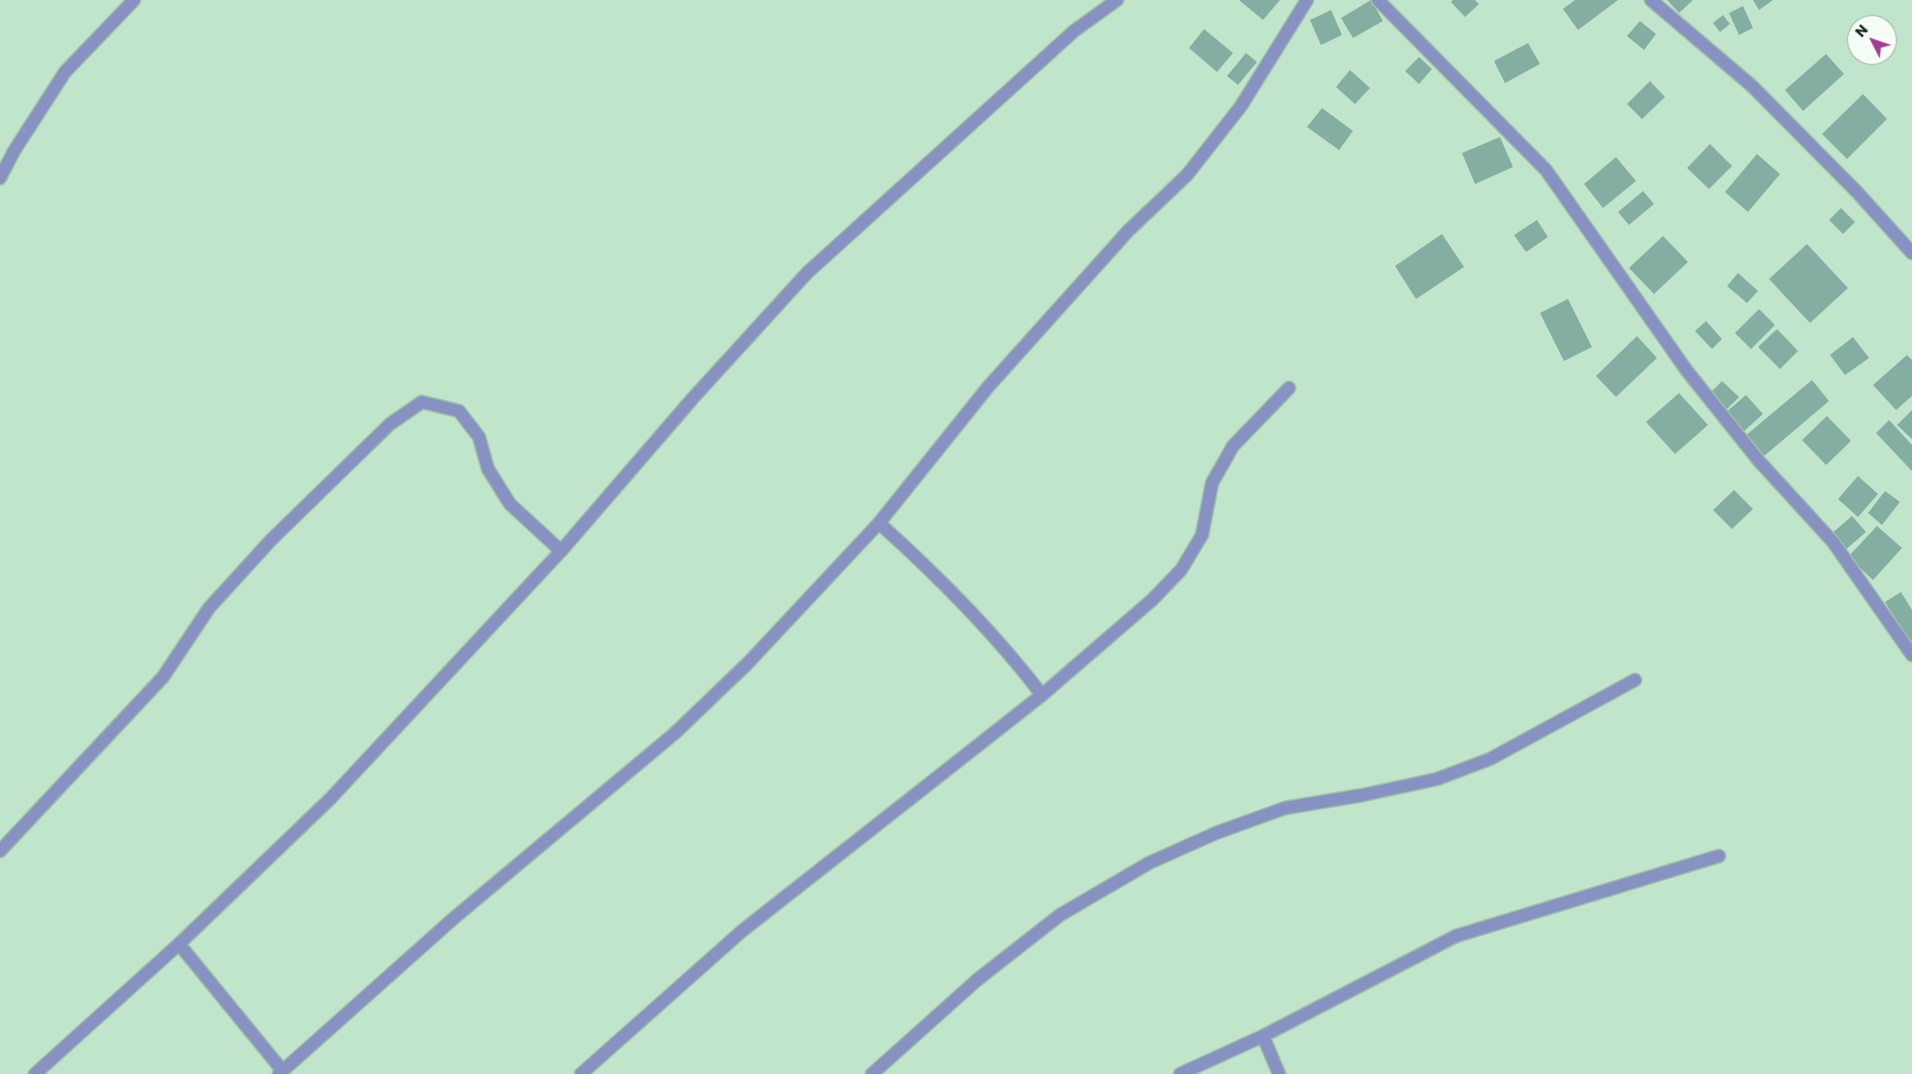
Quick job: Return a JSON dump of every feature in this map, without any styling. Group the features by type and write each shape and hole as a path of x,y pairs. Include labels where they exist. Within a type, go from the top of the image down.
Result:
{"street":[{"path":"0,178 14,151 65,72 134,0"},
{"path":"35,1074 179,944 330,800 561,551 693,398 808,273 1074,31 1117,0"},
{"path":"179,944 280,1072 454,918 675,733 748,663 879,523 988,387 1128,231 1187,175 1241,106 1307,0"},
{"path":"1378,0 1546,170 1687,371 1759,461 1832,542 1912,655"},
{"path":"1651,0 1752,86 1856,192 1912,253"},
{"path":"581,1074 742,931 1042,695 1152,600 1180,570 1202,535 1212,484 1232,446 1289,388"},
{"path":"0,850 163,677 209,608 272,540 390,424 422,402 459,411 479,437 488,469 510,504 561,551"},
{"path":"879,523 947,587 1015,661 1042,695"},
{"path":"872,1074 977,980 1060,915 1150,863 1216,833 1285,808 1363,795 1436,779 1490,759 1635,680"},
{"path":"1180,1074 1263,1036 1456,936 1719,856"},
{"path":"1263,1036 1280,1074"}],"building":[{"path":"1239,0 1280,0 1263,20"},
{"path":"1371,0 1383,21 1353,38 1341,18"},
{"path":"1453,0 1475,0 1479,4 1465,17 1451,2"},
{"path":"1575,0 1618,0 1578,30 1563,9"},
{"path":"1667,0 1693,0 1679,13"},
{"path":"1753,0 1773,0 1759,10"},
{"path":"1743,6 1753,28 1739,35 1729,13"},
{"path":"1331,10 1342,35 1321,45 1310,20"},
{"path":"1723,15 1730,24 1720,32 1713,23"},
{"path":"1640,21 1656,34 1644,50 1627,36"},
{"path":"1204,29 1233,53 1217,72 1189,48"},
{"path":"1528,43 1540,64 1505,83 1494,61"},
{"path":"1246,53 1257,62 1238,85 1227,76"},
{"path":"1826,54 1844,74 1803,111 1785,90"},
{"path":"1419,57 1432,69 1419,84 1405,71"},
{"path":"1350,70 1370,88 1355,104 1336,87"},
{"path":"1650,81 1665,97 1642,119 1627,104"},
{"path":"1863,94 1887,119 1847,159 1822,134"},
{"path":"1322,108 1353,131 1339,150 1307,127"},
{"path":"1500,137 1513,167 1475,184 1462,153"},
{"path":"1710,144 1732,166 1709,189 1687,168"},
{"path":"1757,154 1780,174 1748,212 1725,192"},
{"path":"1616,157 1636,181 1603,208 1584,184"},
{"path":"1643,191 1654,204 1629,225 1618,212"},
{"path":"1841,208 1855,222 1843,234 1829,220"},
{"path":"1537,220 1548,237 1526,252 1514,235"},
{"path":"1442,234 1464,267 1416,299 1395,266"},
{"path":"1663,236 1688,262 1654,294 1629,268"},
{"path":"1807,244 1848,288 1810,323 1769,279"},
{"path":"1738,273 1758,291 1747,303 1727,286"},
{"path":"1568,299 1592,347 1564,361 1540,313"},
{"path":"1759,309 1775,325 1751,349 1735,333"},
{"path":"1706,321 1722,339 1712,349 1695,331"},
{"path":"1777,329 1798,351 1780,369 1758,347"},
{"path":"1637,336 1657,358 1616,397 1596,376"},
{"path":"1853,337 1869,358 1845,375 1830,355"},
{"path":"1907,355 1912,360 1912,396 1896,410 1873,385"},
{"path":"1812,380 1829,401 1763,457 1745,436"},
{"path":"1722,381 1739,397 1726,410 1709,394"},
{"path":"1679,393 1708,425 1675,454 1646,422"},
{"path":"1746,395 1763,414 1742,433 1724,414"},
{"path":"1912,410 1912,439 1897,425"},
{"path":"1827,416 1851,441 1826,465 1802,440"},
{"path":"1889,420 1912,445 1912,471 1876,433"},
{"path":"1858,476 1878,494 1858,517 1838,499"},
{"path":"1734,490 1753,509 1732,529 1713,510"},
{"path":"1885,491 1900,502 1882,525 1868,513"},
{"path":"1852,516 1866,532 1844,551 1830,535"},
{"path":"1877,526 1902,548 1873,580 1848,557"},
{"path":"1901,592 1912,610 1912,647 1885,602"}]}
